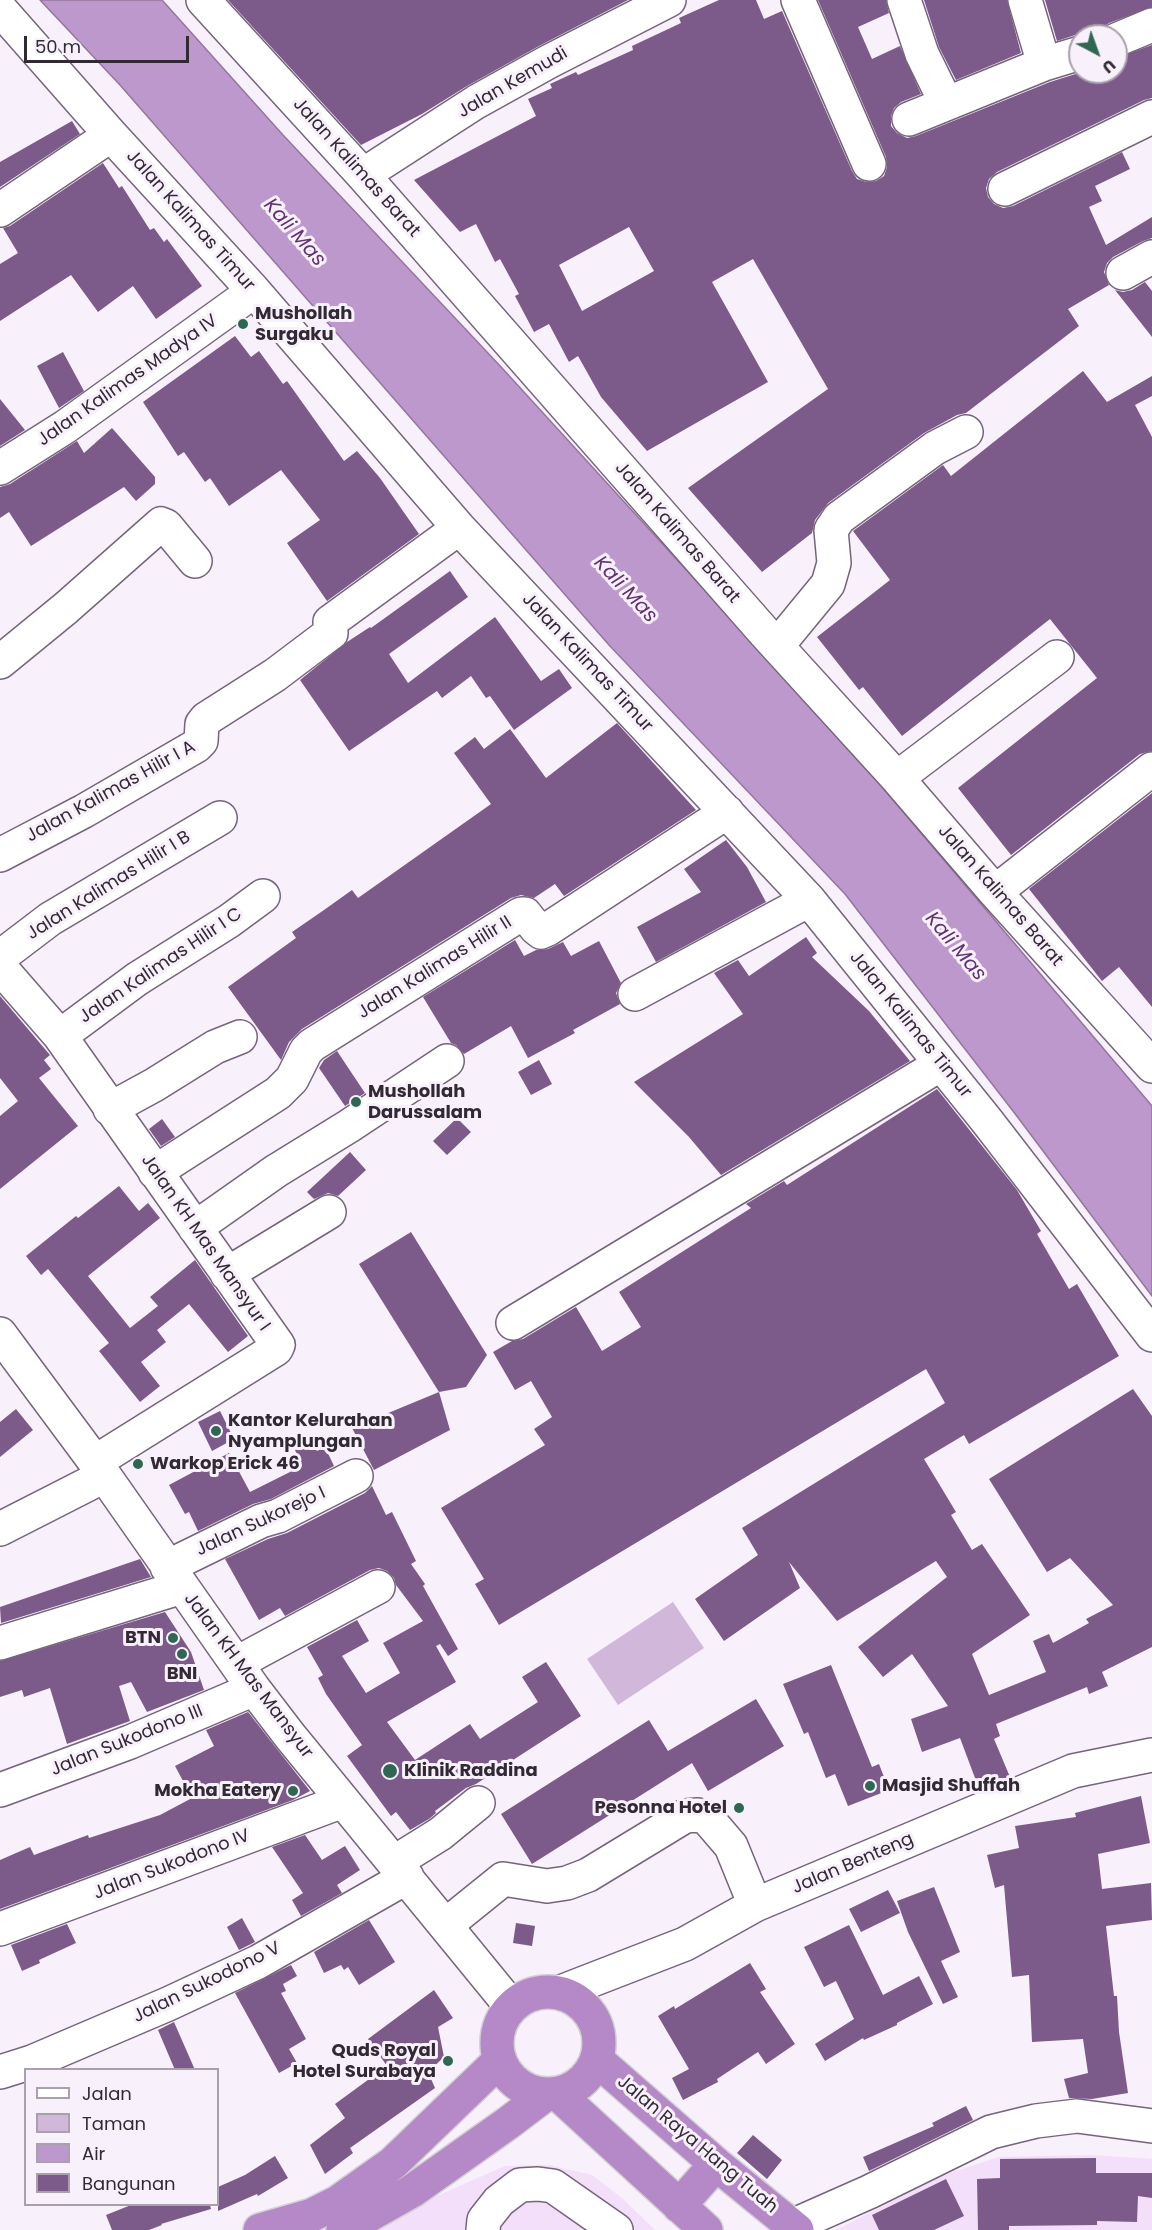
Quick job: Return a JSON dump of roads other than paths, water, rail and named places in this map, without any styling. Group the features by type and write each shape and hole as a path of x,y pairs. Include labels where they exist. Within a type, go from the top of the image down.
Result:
{"highway":[{"path":"343,2230 412,2191 552,2094 582,2082 597,2060 600,2039 594,2019 581,2002 561,1992 543,1991 526,1996 511,2007 497,2032 499,2061 517,2085 552,2094 706,2230"},
{"name":"Jalan Raya Hang Tuah","path":"597,2060 716,2164 794,2228"},
{"path":"260,2230 312,2215 338,2202 393,2163 499,2061"},
{"path":"679,2206 716,2164"}],"street":[{"name":"Jalan Kalimas Barat","path":"203,0 363,176 777,646 897,778 995,892 1145,1045"},
{"path":"798,0 869,164"},
{"path":"904,0 922,54 946,103"},
{"path":"1025,0 1044,64"},
{"name":"Jalan Kemudi","path":"363,176 476,102 657,2"},
{"name":"Jalan Kalimas Timur","path":"0,9 111,135 254,291 459,528 809,900 941,1064 1152,1335"},
{"path":"1128,35 1152,25"},
{"path":"909,119 1044,64 1068,57"},
{"path":"1005,189 1152,117"},
{"path":"0,210 111,135"},
{"path":"1123,273 1152,256"},
{"name":"Jalan Kalimas Madya IV","path":"0,468 65,427 254,291"},
{"path":"777,646 828,584 834,563 831,530 839,518 935,448 966,432"},
{"path":"0,662 11,656 66,609 161,524 166,525 195,561"},
{"name":"Jalan Kalimas Hilir I A","path":"0,855 84,811 196,746 201,741 202,724 206,719 275,675 320,642 331,633 330,622 459,528"},
{"path":"897,778 1057,657"},
{"path":"995,892 1152,768"},
{"name":"Jalan Kalimas Hilir II","path":"155,1172 278,1092 292,1079 312,1045 521,914 525,914 541,932 548,930 727,812"},
{"name":"Jalan Kalimas Hilir I B","path":"0,957 50,919 220,818"},
{"name":"Jalan Kalimas Hilir I C","path":"60,1036 137,979 229,921 263,896"},
{"path":"635,994 809,900"},
{"name":"Jalan KH Mas Mansyur I","path":"0,967 60,1036 277,1343 277,1348 99,1469"},
{"path":"110,1109 154,1085 214,1047 240,1037"},
{"path":"195,1228 276,1170 349,1126 447,1061"},
{"path":"513,1323 941,1064"},
{"path":"227,1274 329,1212"},
{"name":"Jalan KH Mas Mansyur","path":"0,1334 99,1469 245,1676 511,2007"},
{"path":"0,1528 99,1469"},
{"name":"Jalan Sukorejo I","path":"0,1643 174,1577 261,1521 278,1516 356,1476"},
{"name":"Jalan Sukodono III","path":"0,1790 130,1742 245,1676 378,1587"},
{"name":"Jalan Benteng","path":"561,1992 685,1944 755,1905 1073,1771 1152,1755"},
{"name":"Jalan Sukodono IV","path":"0,1929 343,1800"},
{"name":"Jalan Sukodono V","path":"0,2073 32,2062 158,2009 238,1971 401,1870 478,1803"},
{"path":"446,1924 493,1874 547,1886 567,1883 588,1875 685,1816 698,1815 707,1818 730,1846 755,1905"},
{"path":"794,2228 991,2132 1036,2121 1077,2116 1152,2126"},
{"path":"483,2230 484,2220 499,2201 520,2185 538,2184 553,2186 616,2230"}],"water":[{"name":"Kali Mas","path":"40,0 162,0 283,135 502,368 856,756 1152,1106 1152,1296 1013,1111 845,894 609,645 120,85"}],"place":[{"name":"Mushollah Surgaku","path":"243,324"},
{"name":"Mushollah Darussalam","path":"356,1102"},
{"name":"Kantor Kelurahan Nyamplungan","path":"216,1431"},
{"name":"Warkop Erick 46","path":"138,1464"},
{"name":"BTN","path":"173,1638"},
{"name":"BNI","path":"182,1654"},
{"name":"Klinik Raddina","path":"390,1771"},
{"name":"Masjid Shuffah","path":"870,1786"},
{"name":"Mokha Eatery","path":"293,1791"},
{"name":"Pesonna Hotel","path":"739,1808"},
{"name":"Quds Royal Hotel Surabaya","path":"448,2061"}]}
